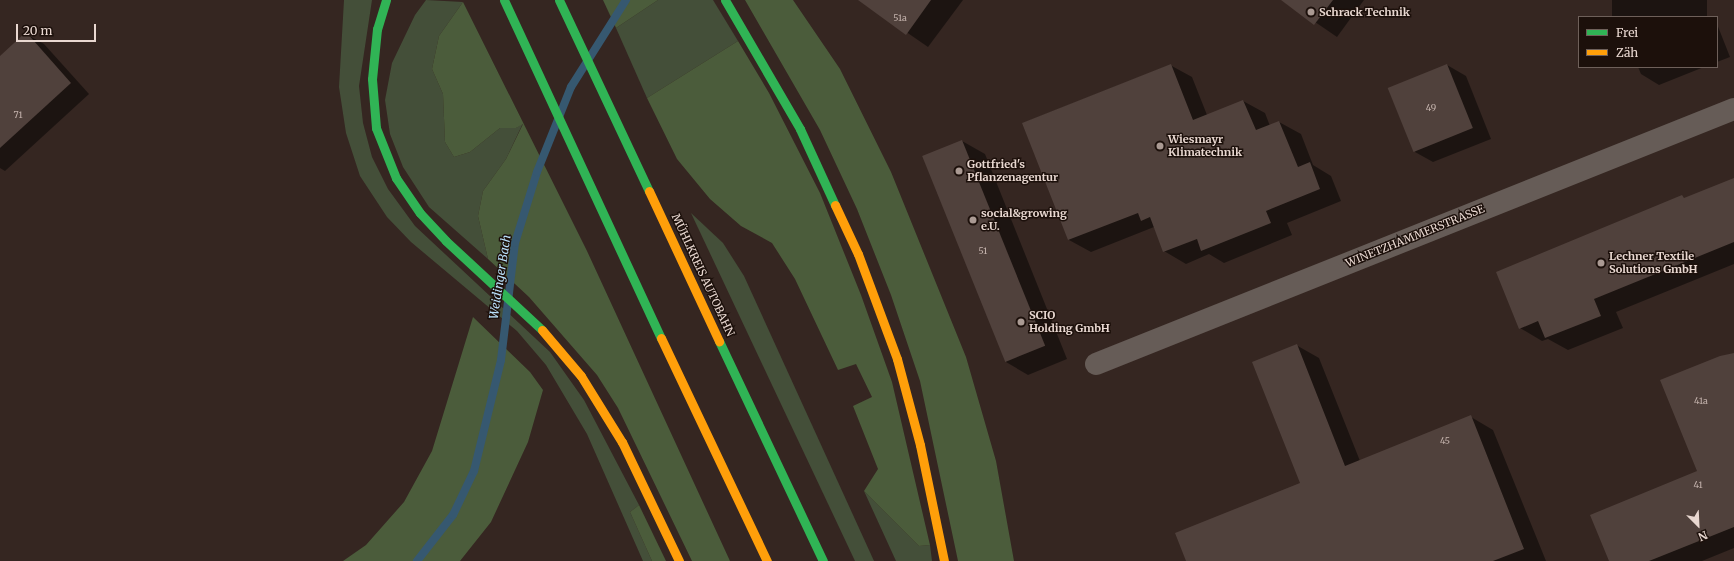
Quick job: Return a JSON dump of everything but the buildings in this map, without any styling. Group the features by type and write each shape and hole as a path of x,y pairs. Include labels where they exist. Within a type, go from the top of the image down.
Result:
{"highway":[{"path":"386,0 377,29 372,79 376,128 396,178 420,213 470,263 550,337 581,376 622,442 679,561"},
{"path":"504,0 583,174 768,561"},
{"name":"MÜHLKREIS AUTOBAHN","path":"559,0 823,561"},
{"path":"724,0 800,129 858,254 897,360 920,445 944,561"}],"street":[{"name":"WINETZHAMMERSTRASSE","path":"1096,364 1734,109"}],"green space":[{"path":"344,0 372,0 359,86 363,123 372,157 388,189 415,226 550,352 584,400 639,505 630,512 652,561 643,561 587,434 546,365 517,331 411,242 387,217 360,176 346,133 339,87"},
{"path":"426,0 463,2 439,36 432,69 443,94 445,142 454,157 470,152 500,128 516,128 523,123 506,159 483,191 478,216 488,259 429,207 403,167 390,134 385,100 392,63 415,15"},
{"path":"603,0 658,0 616,28"},
{"path":"658,0 713,0 738,41 647,98 616,28"},
{"path":"745,0 793,0 840,69 891,172 966,357 996,461 1014,561 958,561 920,381 891,295 857,209 820,130"},
{"path":"463,2 587,251 730,561 692,561 618,408 597,375 529,297 488,259 478,216 483,191 506,159 523,124 516,128 500,128 470,152 454,157 445,142 443,94 432,69 439,36"},
{"path":"738,41 769,93 820,193 861,295 892,382 930,545 919,546 864,491 878,469 853,406 872,397 856,364 838,370 795,279 772,243 741,226 710,199 677,159 647,98"},
{"path":"691,213 723,243 744,276 874,561 855,561"},
{"path":"473,317 530,372 543,390 528,442 491,522 460,561 343,561 366,545 404,502 432,451"},
{"path":"864,491 919,546 930,545 932,561 896,561"},
{"path":"639,505 666,561 652,561 630,512"}],"waterway":[{"name":"Weidinger Bach","path":"417,561 453,515 474,471 501,360 515,243 537,172 571,87 626,0"}],"traffic: fast":[{"path":"386,0 377,29 372,79 376,128 396,178 420,213 446,241 542,330"},
{"path":"504,0 661,338"},
{"path":"559,0 649,191"},
{"path":"725,0 800,129 835,205"},
{"path":"719,341 823,561"}],"traffic: slow":[{"path":"649,191 719,341"},
{"path":"835,205 858,254 897,359 920,445 944,561"},
{"path":"542,330 581,376 622,442 679,561"},
{"path":"661,338 767,561"}],"place":[{"name":"Schrack Technik","path":"1311,12"},
{"name":"Wiesmayr Klimatechnik","path":"1160,146"},
{"name":"Gottfried's Pflanzenagentur","path":"959,171"},
{"name":"social&growing e.U.","path":"973,220"},
{"name":"Lechner Textile Solutions GmbH","path":"1601,263"},
{"name":"SCIO Holding GmbH","path":"1021,322"}]}
